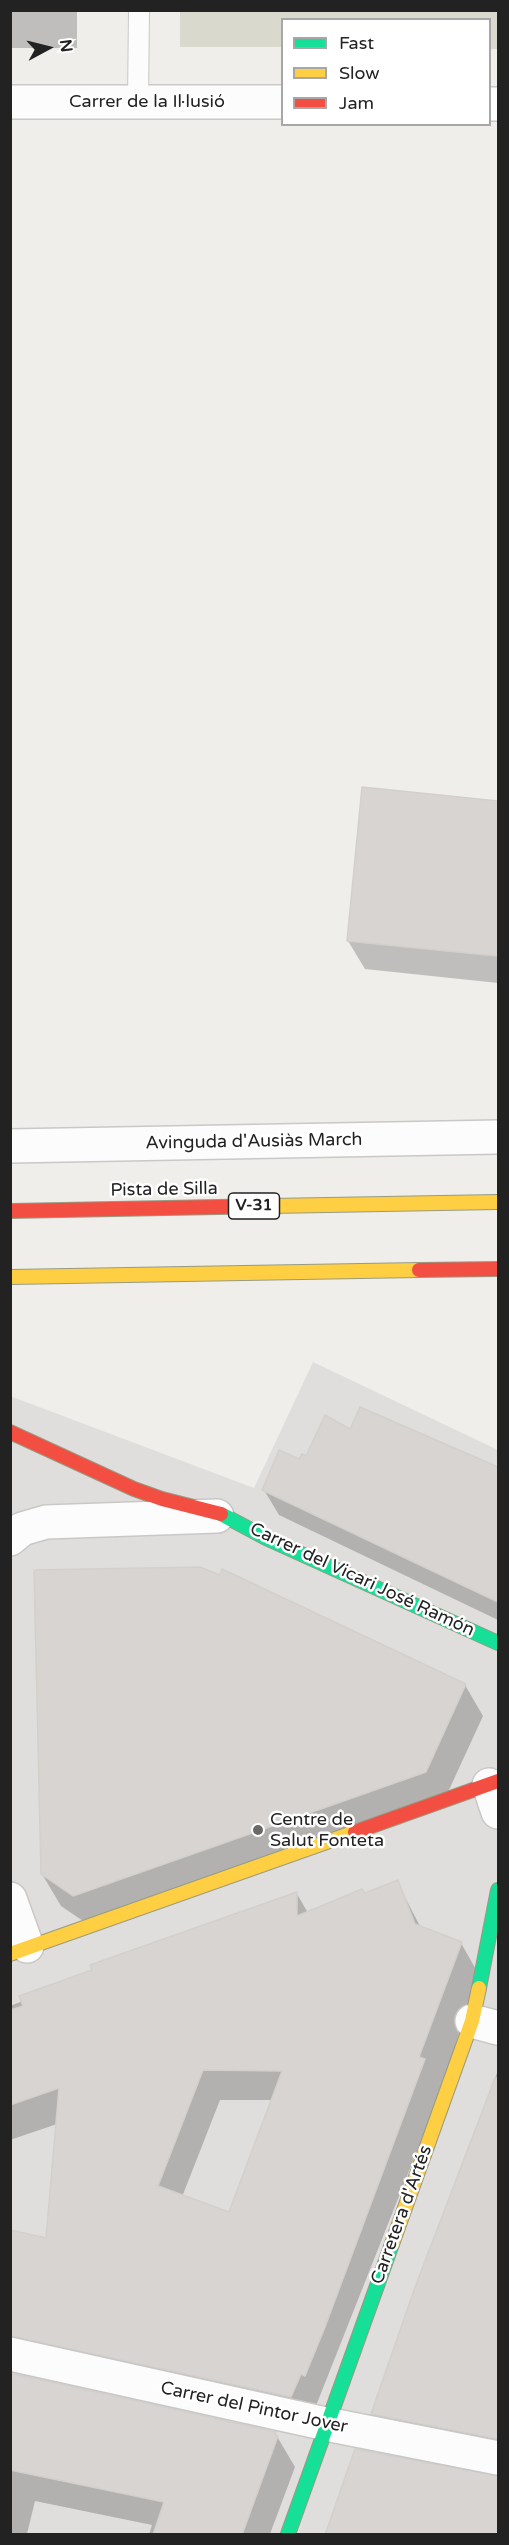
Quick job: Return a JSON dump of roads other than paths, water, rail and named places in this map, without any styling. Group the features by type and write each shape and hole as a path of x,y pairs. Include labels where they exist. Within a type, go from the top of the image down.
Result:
{"main road":[{"name":"Pista de Silla","path":"10,1211 498,1202"},
{"path":"10,1276 498,1269"},
{"name":"Carrer del Vicari José Ramón","path":"10,1432 134,1489 226,1516 266,1538 498,1643"},
{"path":"19,1950 495,1793"},
{"name":"Carretera d'Artés","path":"288,2535 327,2424 485,2025 498,1890"}],"street":[{"name":"Carrer de la Il·lusió","path":"10,102 281,102"},
{"name":"Avinguda d'Ausiàs March","path":"10,1146 498,1137"},
{"path":"10,1539 22,1529 46,1522 226,1516"},
{"path":"10,1899 19,1950"},
{"name":"Carrer del Pintor Jover","path":"10,2354 327,2424 498,2458"}],"lane":[{"path":"138,101 139,10"}],"place":[{"name":"Centre de Salut Fonteta","path":"258,1830"}]}
